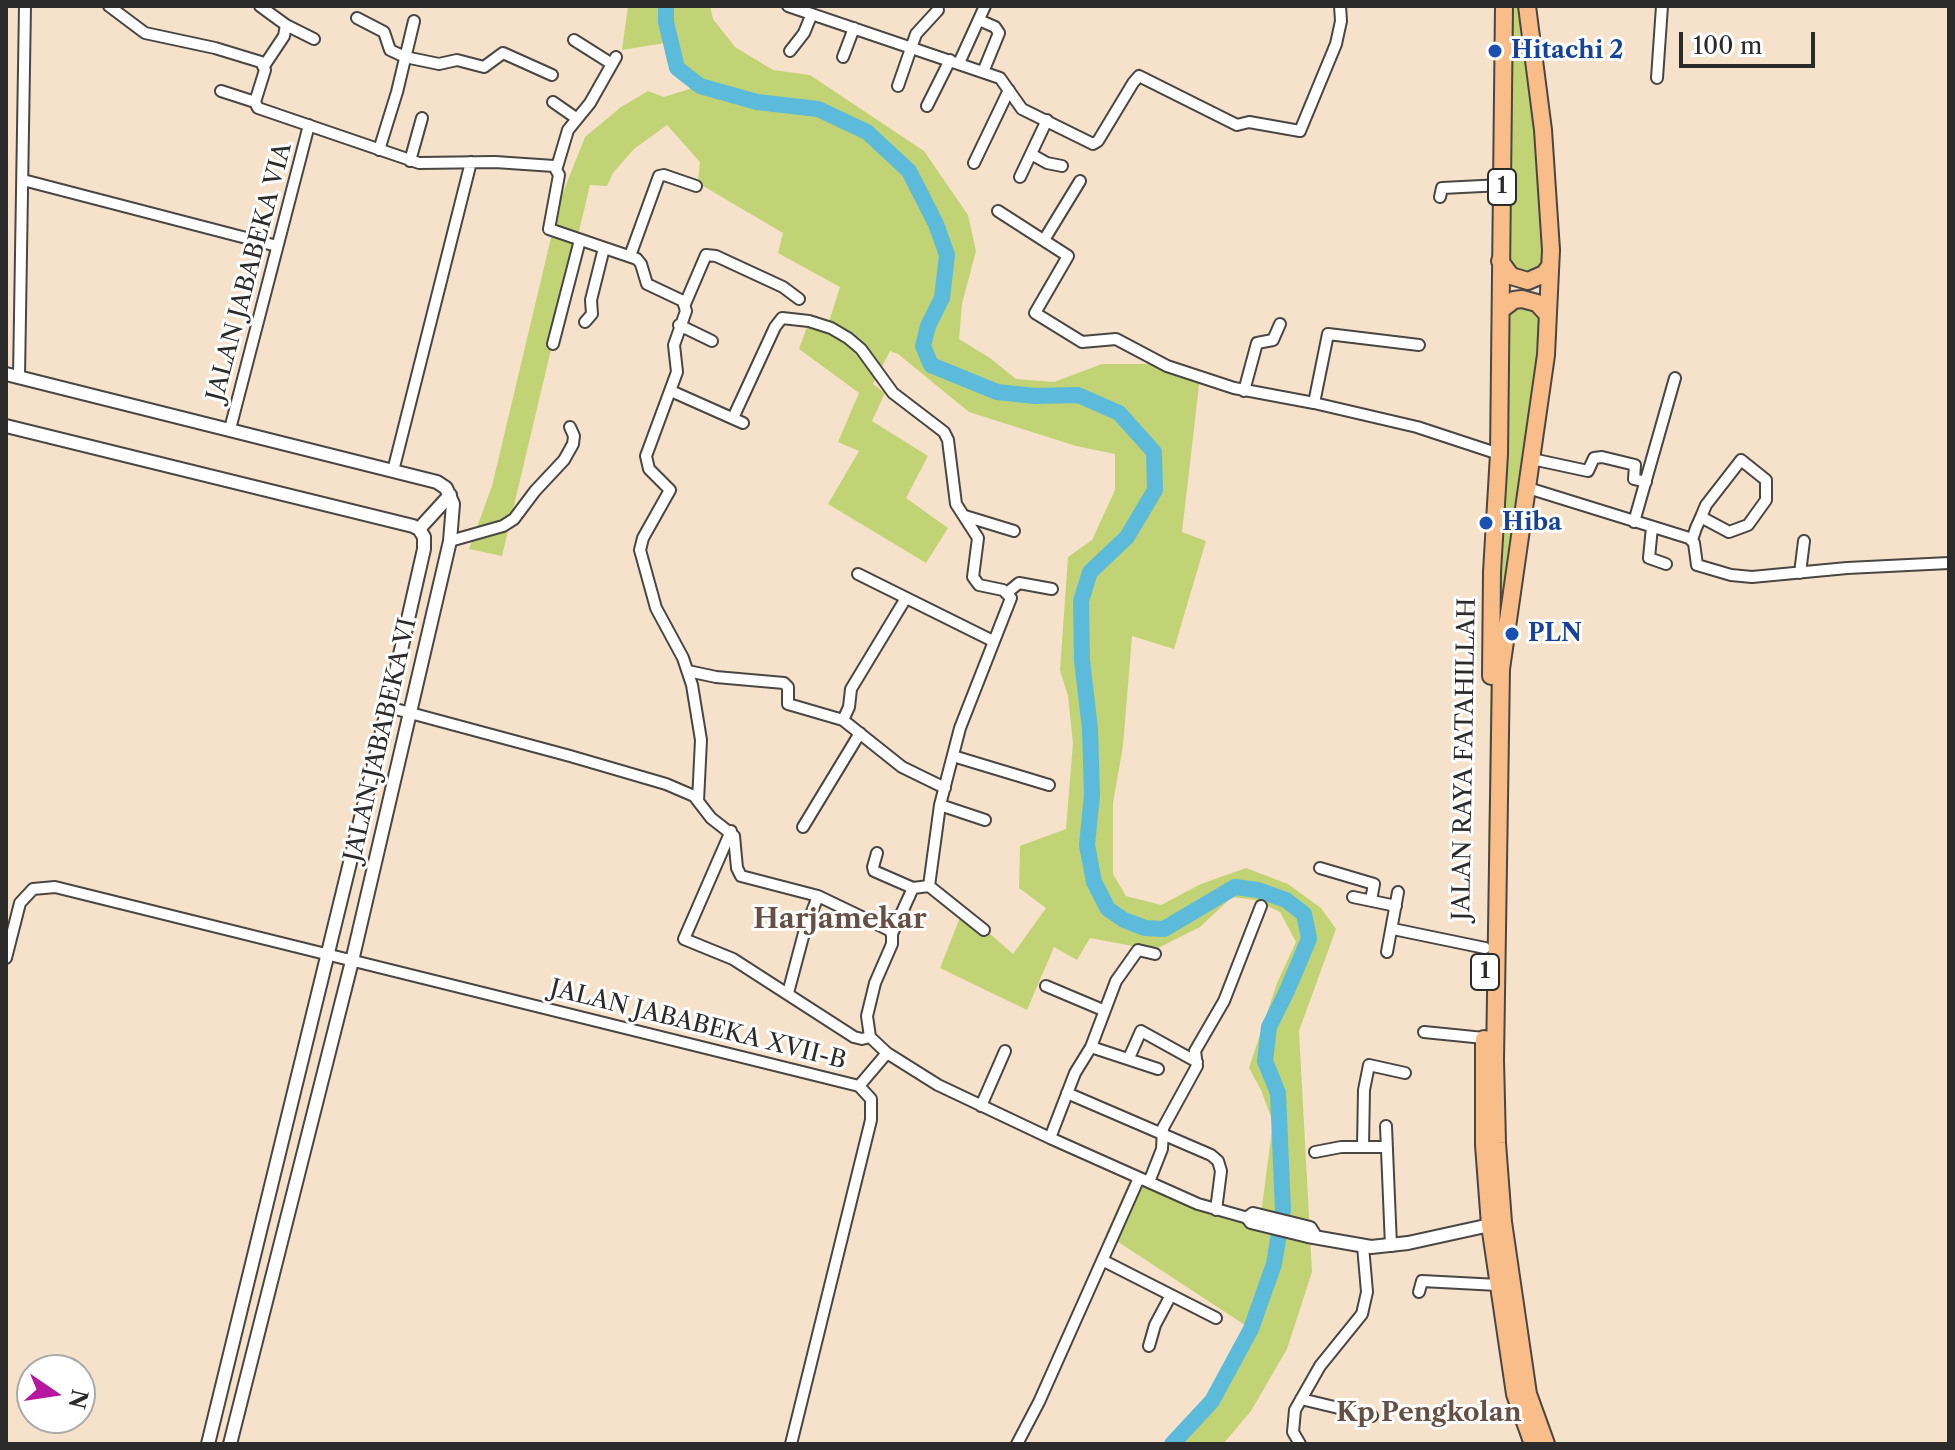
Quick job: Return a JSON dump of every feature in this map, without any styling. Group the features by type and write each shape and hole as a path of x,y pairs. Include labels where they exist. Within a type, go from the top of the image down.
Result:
{"highway":[{"name":"1","path":"1500,261 1504,6"},
{"name":"1","path":"1527,6 1549,192 1550,266"},
{"path":"1500,261 1511,276 1528,281 1544,274 1550,266"},
{"name":"JALAN RAYA FATAHILLAH","path":"1500,261 1499,454 1492,572 1499,1181 1528,1394 1546,1444"},
{"name":"JALAN RAYA FATAHILLAH","path":"1533,1444 1515,1394 1490,1225 1484,1145 1485,948 1493,856 1501,669 1546,355 1550,266"},
{"path":"1501,310 1507,304 1522,299 1537,303 1548,315"}],"street":[{"path":"19,377 25,6"},
{"path":"109,6 145,33 215,48 261,62 264,66"},
{"path":"260,6 286,25 314,39"},
{"path":"788,6 1003,80 1022,109 1096,144 1139,76 1237,125 1249,122 1300,131 1336,44 1341,21 1340,6"},
{"path":"927,106 985,6"},
{"path":"1657,78 1662,6"},
{"path":"898,86 916,34 938,10"},
{"path":"790,51 804,33 811,16"},
{"path":"357,18 380,28 387,34 390,50 405,57 439,64 457,60 484,67 503,53 552,75"},
{"path":"979,20 995,27 999,33 983,72"},
{"path":"379,150 414,21"},
{"path":"286,25 284,36 264,66 255,102 258,108 410,161 557,167"},
{"path":"843,57 854,28"},
{"path":"574,40 614,60 590,103 576,118 566,136 557,167 559,175 549,227 554,232 630,256 640,262 647,284 685,304"},
{"path":"974,163 1009,90"},
{"path":"221,91 255,102"},
{"path":"553,102 576,118"},
{"path":"410,161 422,118"},
{"path":"1020,177 1047,120"},
{"name":"JALAN JABABEKA VIA","path":"230,429 309,125"},
{"path":"1031,154 1047,163 1062,166"},
{"path":"393,471 471,162"},
{"path":"630,256 659,176 696,186"},
{"path":"23,180 277,246"},
{"path":"1044,240 1080,181"},
{"path":"1440,197 1442,188 1502,185"},
{"path":"998,211 1069,258 1036,315 1082,342 1116,339 1167,366 1244,391 1314,403 1417,427 1499,454"},
{"path":"553,344 578,239"},
{"path":"585,322 592,314 591,300 604,248"},
{"path":"698,801 701,740 688,671 656,608 640,550 643,538 670,490 649,469 645,460 647,449 671,391 678,367 673,350 679,325 706,255 716,256 783,287 799,299"},
{"path":"671,391 738,420 775,327 782,318 798,318 831,328 861,349 893,393 944,432 956,504 978,538 973,577 979,585 1008,592 1011,598 965,711 940,805 929,886"},
{"path":"1244,391 1257,343 1273,340 1280,324"},
{"path":"679,325 712,341"},
{"path":"1314,403 1328,334 1419,345"},
{"path":"6,374 442,484 450,495 419,529 6,426"},
{"path":"1634,522 1675,378"},
{"path":"450,541 503,526 514,519 564,460 573,444 570,427"},
{"path":"1532,459 1588,471 1594,458 1602,457 1635,465 1634,479 1646,482"},
{"path":"1701,517 1729,532 1748,525 1766,500 1766,480 1741,460 1719,486 1701,517 1692,540 1697,565 1701,567 1741,576 1949,563"},
{"path":"1528,488 1692,540"},
{"name":"JALAN JABABEKA VI","path":"230,1444 352,961 450,541 454,515 450,495"},
{"path":"965,516 1014,531"},
{"path":"1652,527 1649,558 1666,564"},
{"name":"JALAN JABABEKA VI","path":"208,1444 388,707 424,549 424,537 419,529"},
{"path":"1800,573 1804,541"},
{"path":"858,574 993,641"},
{"path":"1008,592 1019,583 1052,589"},
{"path":"843,720 851,689 906,598"},
{"path":"688,671 716,677 784,683 788,687 788,704 791,706 843,720 902,767 945,788"},
{"path":"388,707 687,792 711,818 731,831 741,876 818,896 892,934"},
{"path":"803,827 860,733"},
{"path":"953,756 1049,785"},
{"path":"940,805 985,820"},
{"path":"731,831 684,939 725,954 854,1037 870,1037"},
{"path":"877,853 874,871 913,888 929,886 984,930"},
{"path":"1320,868 1374,884 1371,900"},
{"name":"JALAN JABABEKA XVII-B","path":"6,958 20,903 27,894 40,887 55,887 859,1086 871,1099 871,1120 791,1444"},
{"path":"913,888 892,934 892,944 869,1000 867,1016 870,1037 887,1053 938,1085 1050,1138 1216,1210 1363,1246 1391,1246 1490,1225"},
{"path":"1387,952 1398,892"},
{"path":"788,993 804,933 818,896"},
{"path":"1353,897 1396,906"},
{"path":"1017,1444 1104,1261 1162,1149 1163,1128 1197,1062 1195,1051 1224,1001 1261,906"},
{"path":"1393,929 1485,948"},
{"path":"1050,1138 1079,1064 1091,1047 1116,981 1137,951 1155,954"},
{"path":"1046,986 1103,1010"},
{"path":"1129,1058 1141,1031 1197,1062"},
{"path":"1424,1032 1484,1038"},
{"path":"1091,1047 1158,1069"},
{"path":"981,1106 1005,1051"},
{"path":"859,1086 887,1053"},
{"path":"1363,1147 1364,1090 1369,1065 1405,1073"},
{"path":"1067,1093 1211,1155 1218,1161 1222,1178 1216,1210"},
{"path":"1386,1126 1391,1246"},
{"path":"1315,1152 1341,1147 1386,1147"},
{"path":"1300,1444 1293,1432 1295,1410 1320,1366 1362,1314 1367,1292 1363,1246"},
{"path":"1104,1261 1216,1318"},
{"path":"1419,1292 1422,1281 1498,1285"},
{"path":"1149,1346 1155,1325 1171,1295"},
{"path":"1301,1399 1372,1416"}],"green space":[{"path":"628,6 710,6 713,19 735,47 773,70 810,75 924,151 968,215 976,251 962,304 959,339 1016,379 1054,382 1102,364 1164,364 1200,377 1182,532 1206,541 1174,649 1132,636 1123,746 1113,803 1113,874 1126,896 1161,905 1201,884 1246,868 1288,884 1321,908 1336,929 1299,1031 1312,1272 1287,1349 1251,1411 1223,1444 1172,1444 1212,1401 1251,1329 1106,1234 1130,1180 1204,1209 1260,1222 1273,1122 1249,1068 1277,983 1296,942 1280,912 1255,900 1232,897 1200,927 1154,950 1090,938 1077,960 1054,947 1027,1010 940,968 963,910 1013,954 1046,908 1019,888 1020,846 1066,829 1073,743 1068,696 1060,670 1068,557 1092,540 1115,490 1115,454 1076,446 969,412 898,354 890,351 873,384 885,393 872,421 928,456 906,498 948,528 926,563 828,504 859,451 838,442 859,393 799,349 807,327 827,328 840,287 778,253 783,233 698,183 700,162 667,125 634,149 613,173 607,186 590,185 502,556 469,549 492,486 560,200 585,137 621,107 648,91 664,97 699,86 677,68 671,42 622,50"},
{"path":"1504,6 1527,6 1538,88 1544,274 1511,276 1502,185"},
{"path":"1507,304 1544,309 1505,632 1498,857 1488,856 1492,572"}],"waterway":[{"path":"666,6 666,22 677,68 700,86 757,102 818,109 867,132 909,171 936,224 947,255 942,298 928,326 923,346 931,365 997,392 1035,396 1078,395 1119,413 1154,452 1155,490 1127,537 1090,572 1081,601 1092,795 1087,845 1094,882 1108,909 1124,920 1145,928 1164,929 1235,887 1258,890 1286,900 1304,914 1309,939 1269,1027 1265,1061 1278,1093 1283,1210 1274,1264 1251,1329 1212,1401 1172,1444"}],"place":[{"name":"Hitachi 2","path":"1495,51"},
{"name":"Hiba","path":"1486,523"},
{"name":"PLN","path":"1512,634"}],"district":[{"name":"Harjamekar","path":"840,920"},
{"name":"Kp Pengkolan","path":"1429,1413"}]}
